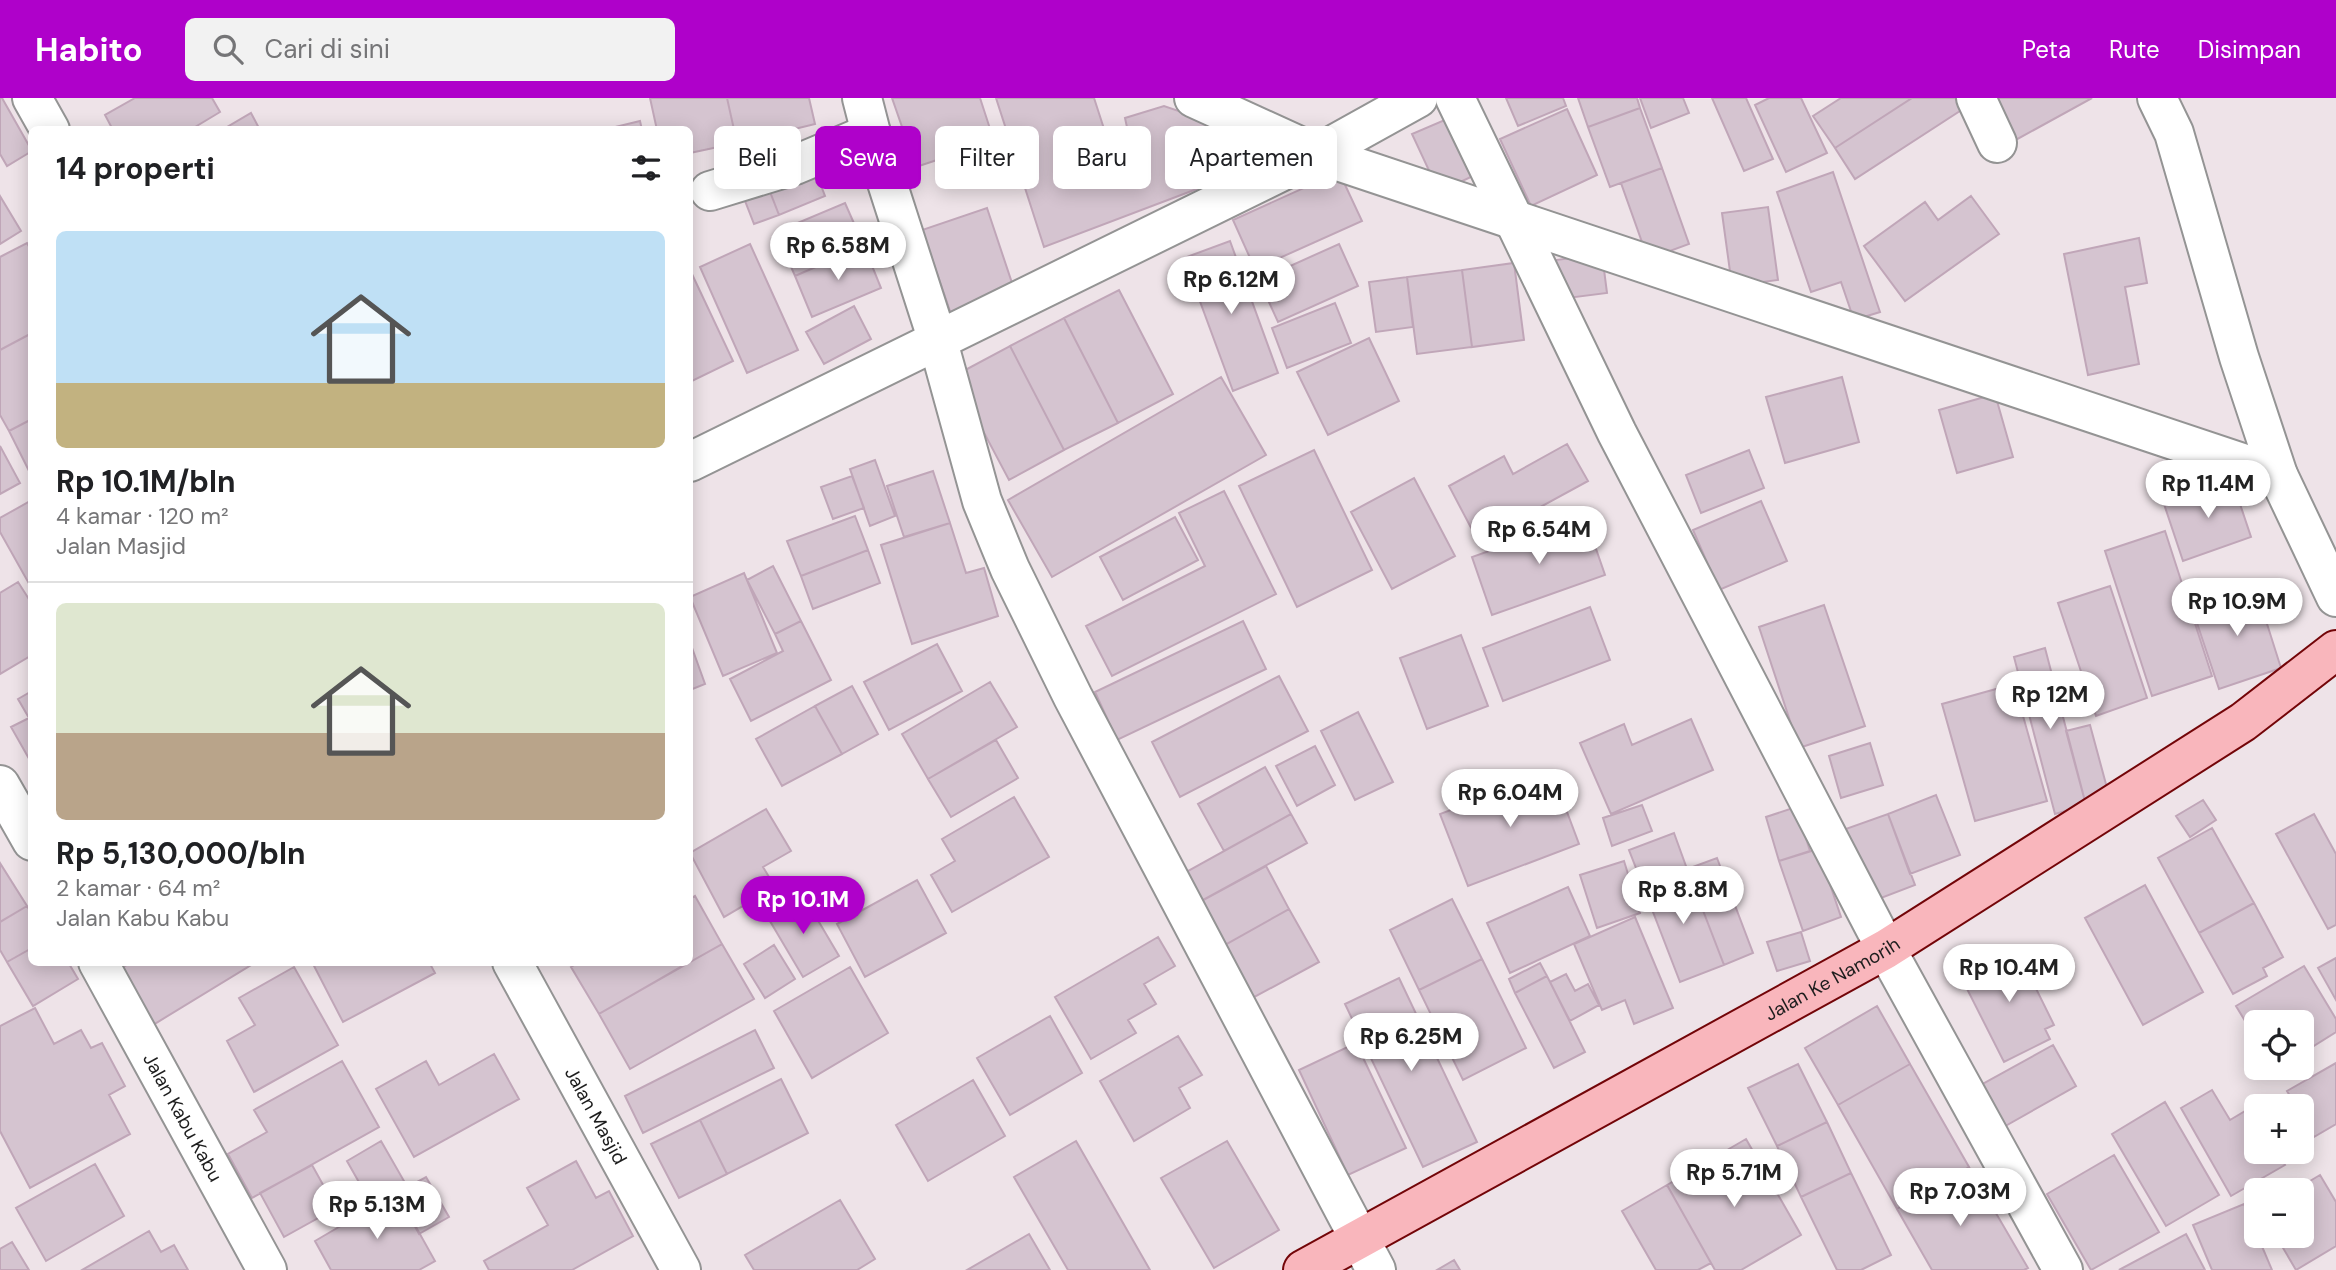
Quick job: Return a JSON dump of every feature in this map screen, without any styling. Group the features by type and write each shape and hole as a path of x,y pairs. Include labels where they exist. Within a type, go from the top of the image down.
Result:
{"street":[{"path":"32,98 48,126"},
{"path":"1194,98 1256,126"},
{"path":"1337,143 1418,98"},
{"path":"1455,98 1617,433 1886,949 2063,1270"},
{"path":"1976,98 1997,143"},
{"path":"2157,98 2174,133 2239,357 2278,475 2336,597"},
{"path":"710,191 795,165 867,116 937,338 982,501 1010,569 1073,698 1367,1255"},
{"path":"1337,160 2278,475"},
{"path":"693,460 937,338 1245,189"},
{"name":"Jalan Ke Namorih","path":"1303,1270 1367,1255 1886,949 2243,722 2336,650"},
{"name":"Jalan Kabu Kabu","path":"100,966 267,1270"},
{"name":"Jalan Masjid","path":"514,966 681,1270"}],"building":[{"path":"2,98 28,144 28,153 7,166 0,154"},
{"path":"135,98 212,98 220,112 197,126 111,126 105,115"},
{"path":"650,98 727,98 733,126 714,126 714,148 693,152 693,126 656,126"},
{"path":"727,98 809,98 815,124 801,127 733,126"},
{"path":"892,98 980,98 989,126 935,126 935,161 921,165 921,126 902,126"},
{"path":"996,98 1094,98 1103,126 1053,126 1053,189 1151,189 1151,126 1127,126 1125,118 1164,106 1223,126 1165,126 1165,189 1197,189 1044,247 1025,189 1039,189 1039,126 1005,126"},
{"path":"1506,98 1563,98 1566,106 1518,126"},
{"path":"1578,98 1637,98 1640,108 1588,127"},
{"path":"1640,98 1683,98 1689,113 1651,128"},
{"path":"1712,98 1746,98 1773,159 1744,171"},
{"path":"1769,98 1801,98 1827,153 1786,172 1755,105"},
{"path":"1841,98 1912,98 1835,148 1813,116"},
{"path":"1912,98 1955,98 1963,109 1855,179 1835,148"},
{"path":"1997,98 2092,98 2012,142"},
{"path":"1640,108 1662,168 1610,187 1588,127"},
{"path":"1567,109 1597,175 1531,206 1500,139"},
{"path":"251,113 258,126 229,126"},
{"path":"1447,119 1473,176 1439,192 1412,134"},
{"path":"640,121 641,126 619,126"},
{"path":"813,165 815,189 822,189 825,196 779,215 769,189 801,189 801,170"},
{"path":"1662,168 1689,244 1648,259 1621,183"},
{"path":"1339,172 1362,221 1255,269 1233,220 1301,189 1337,189"},
{"path":"1833,172 1880,312 1854,320 1841,282 1811,292 1777,192"},
{"path":"753,189 769,189 779,215 754,224 742,193"},
{"path":"0,196 21,231 0,244"},
{"path":"1971,196 1999,234 1905,301 1864,246 1925,202 1938,220"},
{"path":"845,203 864,246 795,276 776,232"},
{"path":"1768,207 1778,280 1732,286 1722,213"},
{"path":"987,208 1015,292 951,314 922,230"},
{"path":"2139,238 2147,283 2125,287 2139,364 2088,375 2064,254"},
{"path":"1230,241 1278,373 1233,391 1184,258"},
{"path":"750,244 798,350 747,373 700,267"},
{"path":"1339,244 1358,286 1278,322 1259,280"},
{"path":"28,245 28,335 0,350 0,257"},
{"path":"864,246 881,288 812,317 795,276"},
{"path":"1602,254 1607,293 1560,299 1556,260"},
{"path":"1514,263 1524,340 1472,347 1462,270"},
{"path":"1462,270 1472,347 1417,354 1407,277"},
{"path":"693,276 733,361 693,381"},
{"path":"1407,277 1413,327 1376,332 1369,282"},
{"path":"1119,290 1173,394 1118,423 1064,318"},
{"path":"1335,303 1351,343 1287,368 1272,328"},
{"path":"854,306 871,339 824,364 806,332"},
{"path":"1064,318 1118,423 1064,450 1010,346"},
{"path":"28,335 28,421 9,431 0,415 0,350"},
{"path":"1369,338 1399,401 1328,435 1297,372"},
{"path":"1010,346 1064,450 1009,480 954,376"},
{"path":"1221,377 1266,455 1052,577 1008,500"},
{"path":"1842,377 1859,442 1785,463 1766,397"},
{"path":"1995,394 2013,457 1957,473 1939,410"},
{"path":"28,421 28,469 9,431"},
{"path":"1567,444 1588,481 1478,541 1449,486 1504,456 1513,474"},
{"path":"0,446 20,483 0,494"},
{"path":"1314,450 1372,570 1297,607 1239,486"},
{"path":"1749,450 1764,488 1701,513 1686,475"},
{"path":"875,460 895,516 870,526 850,469"},
{"path":"933,471 950,523 904,537 887,486"},
{"path":"852,476 864,508 833,519 821,487"},
{"path":"1414,478 1455,556 1392,589 1351,512"},
{"path":"2232,480 2251,537 2183,561 2164,504"},
{"path":"1224,491 1276,594 1112,676 1086,626 1205,566 1179,513"},
{"path":"1761,501 1787,561 1719,590 1693,530"},
{"path":"28,502 28,582 0,532 0,518"},
{"path":"855,516 868,550 801,576 787,541"},
{"path":"1175,517 1198,560 1123,600 1100,557"},
{"path":"1585,517 1605,575 1492,615 1472,557"},
{"path":"950,523 966,573 984,568 998,616 912,644 881,545"},
{"path":"2165,531 2212,676 2152,696 2105,551"},
{"path":"868,550 880,583 813,609 801,576"},
{"path":"773,566 801,621 775,634 747,580"},
{"path":"744,573 777,653 723,676 693,604 693,596"},
{"path":"18,582 28,598 28,657 0,674 0,593"},
{"path":"2110,586 2147,698 2096,716 2058,603"},
{"path":"2255,586 2281,668 2219,689 2192,608"},
{"path":"1824,605 1865,726 1799,748 1759,627"},
{"path":"1590,607 1610,660 1503,701 1483,648"},
{"path":"801,621 831,680 751,721 730,679 783,651 775,634"},
{"path":"1243,621 1266,669 1117,740 1095,692"},
{"path":"1461,635 1488,706 1427,729 1400,658"},
{"path":"937,644 962,691 889,730 864,682"},
{"path":"2045,648 2086,805 2055,814 2014,657"},
{"path":"693,651 705,684 693,689"},
{"path":"1279,676 1308,731 1180,797 1152,742"},
{"path":"990,682 1017,727 928,779 902,734"},
{"path":"2014,684 2047,801 1975,821 1942,704"},
{"path":"852,686 878,734 842,754 815,706"},
{"path":"28,693 28,716 18,699"},
{"path":"815,706 842,754 782,786 756,739"},
{"path":"1358,712 1393,782 1355,800 1321,731"},
{"path":"28,718 28,757 11,727"},
{"path":"1691,719 1713,770 1611,814 1580,743 1624,724 1632,745"},
{"path":"2090,725 2110,799 2086,805 2066,731"},
{"path":"996,740 1018,778 951,817 928,779"},
{"path":"1870,743 1883,785 1841,798 1829,756"},
{"path":"1315,746 1335,785 1297,806 1276,766"},
{"path":"1265,767 1291,814 1224,851 1198,804"},
{"path":"1552,772 1579,844 1468,886 1440,814"},
{"path":"1936,795 1960,855 1910,874 1888,814"},
{"path":"1014,797 1049,857 952,912 931,875 955,861 942,839"},
{"path":"2203,800 2216,820 2190,837 2176,816"},
{"path":"1642,805 1652,831 1612,846 1603,818"},
{"path":"1796,807 1810,851 1779,861 1766,817"},
{"path":"766,809 791,851 763,867 775,887 724,917 693,859 693,851"},
{"path":"1291,814 1307,843 1194,905 1177,877"},
{"path":"1888,814 1915,885 1868,903 1840,831"},
{"path":"2314,814 2336,854 2336,925 2328,929 2276,834"},
{"path":"2212,828 2254,903 2199,933 2158,858"},
{"path":"1674,833 1687,869 1643,886 1629,850"},
{"path":"1818,849 1841,917 1803,931 1779,861"},
{"path":"1717,858 1753,953 1724,965 1687,869"},
{"path":"1624,861 1640,913 1597,928 1580,875"},
{"path":"0,863 27,906 0,922"},
{"path":"1266,866 1289,909 1218,949 1194,905"},
{"path":"1687,869 1724,965 1680,982 1643,886"},
{"path":"917,880 946,933 865,977 837,924"},
{"path":"2145,885 2203,992 2143,1025 2085,918"},
{"path":"1568,887 1590,936 1510,973 1487,923"},
{"path":"803,895 839,956 803,977 767,916"},
{"path":"695,896 722,944 693,960"},
{"path":"1452,899 1482,959 1419,990 1390,930"},
{"path":"2254,903 2283,957 2263,968 2267,976 2233,994 2199,933"},
{"path":"28,908 28,950 7,962 0,950 0,922"},
{"path":"1289,909 1319,962 1247,1001 1218,949"},
{"path":"1635,917 1673,1008 1634,1024 1625,1000 1602,1010 1574,944"},
{"path":"1801,932 1810,961 1777,971 1767,942"},
{"path":"1158,937 1175,966 1144,984 1156,1004 1128,1020 1136,1033 1091,1059 1055,997"},
{"path":"722,944 754,999 630,1069 599,1014 683,966 693,966 693,961"},
{"path":"774,945 795,979 765,998 744,964"},
{"path":"2016,948 2054,1025 2045,1029 2050,1039 2004,1062 1960,975"},
{"path":"28,950 28,966 70,966 78,979 33,1006 7,962"},
{"path":"2336,958 2336,1000 2318,968"},
{"path":"1482,959 1526,1048 1463,1080 1419,990"},
{"path":"1540,963 1547,976 1515,993 1509,979"},
{"path":"125,966 249,966 148,1028 115,973"},
{"path":"314,966 431,966 435,973 343,1022"},
{"path":"573,966 682,966 599,1014"},
{"path":"2304,966 2336,1019 2336,1032 2314,1046 2314,1010 2244,1010 2244,1019 2236,1006"},
{"path":"294,967 338,1045 254,1092 227,1041 255,1025 239,998"},
{"path":"850,967 888,1033 812,1078 774,1011"},
{"path":"1566,974 1575,991 1588,984 1599,1005 1570,1021 1550,982"},
{"path":"1547,976 1585,1052 1554,1068 1515,993"},
{"path":"1399,978 1477,1142 1423,1167 1345,1004"},
{"path":"1877,1006 1910,1064 1838,1105 1805,1048"},
{"path":"35,1008 54,1044 81,1030 91,1048 102,1043 125,1086 109,1095 130,1134 30,1188 0,1131 0,1026"},
{"path":"1050,1016 1082,1073 1010,1115 977,1058"},
{"path":"755,1030 774,1068 643,1133 625,1096"},
{"path":"1178,1036 1202,1075 1179,1088 1190,1108 1134,1141 1100,1081"},
{"path":"1356,1043 1406,1148 1348,1175 1299,1070"},
{"path":"2053,1045 2076,1086 1993,1133 1970,1091"},
{"path":"494,1054 519,1099 414,1157 376,1089 426,1061 439,1085"},
{"path":"342,1061 379,1127 252,1198 228,1154 267,1132 254,1110"},
{"path":"2336,1063 2336,1124 2314,1137 2314,1094 2289,1094 2287,1091 2306,1080 2314,1080 2314,1076"},
{"path":"1798,1064 1827,1122 1777,1146 1748,1088"},
{"path":"1910,1064 1969,1167 1897,1209 1838,1105"},
{"path":"781,1079 808,1133 727,1174 700,1120"},
{"path":"973,1080 1005,1136 928,1181 896,1125"},
{"path":"2212,1090 2230,1120 2244,1112 2244,1164 2285,1165 2262,1178 2244,1178 2244,1189 2231,1196 2181,1108"},
{"path":"2165,1102 2219,1195 2166,1226 2112,1134"},
{"path":"700,1120 727,1174 679,1198 651,1144"},
{"path":"1827,1122 1851,1173 1801,1197 1777,1146"},
{"path":"1746,1139 1801,1235 1741,1270 1715,1270 1667,1185"},
{"path":"381,1141 408,1188 373,1207 347,1161"},
{"path":"1076,1141 1150,1270 1068,1270 1014,1177"},
{"path":"1227,1141 1279,1230 1214,1268 1161,1178"},
{"path":"2114,1155 2159,1232 2091,1270 2047,1194"},
{"path":"576,1161 596,1198 609,1191 633,1236 572,1270 489,1270 484,1261 548,1225 527,1188"},
{"path":"95,1164 124,1216 46,1261 16,1208"},
{"path":"312,1165 336,1208 284,1237 260,1193"},
{"path":"1969,1167 2028,1268 1932,1270 1897,1209"},
{"path":"1851,1173 1891,1255 1861,1270 1837,1270 1801,1197"},
{"path":"2320,1175 2336,1202 2336,1246 2296,1270 2283,1248 2314,1248 2314,1179"},
{"path":"426,1177 449,1217 419,1234 397,1193"},
{"path":"1667,1185 1711,1263 1698,1270 1656,1270 1622,1211"},
{"path":"397,1193 435,1261 419,1270 331,1270 315,1241"},
{"path":"840,1200 875,1259 857,1270 754,1270 745,1255"},
{"path":"2244,1204 2244,1248 2263,1248 2272,1270 2212,1270 2193,1225"},
{"path":"149,1231 161,1252 174,1245 188,1270 82,1270"},
{"path":"1029,1234 1050,1270 967,1270"},
{"path":"2186,1234 2205,1270 2119,1270"},
{"path":"12,1242 29,1270 0,1270 0,1249"},
{"path":"1454,1260 1460,1270 1437,1270"}]}
